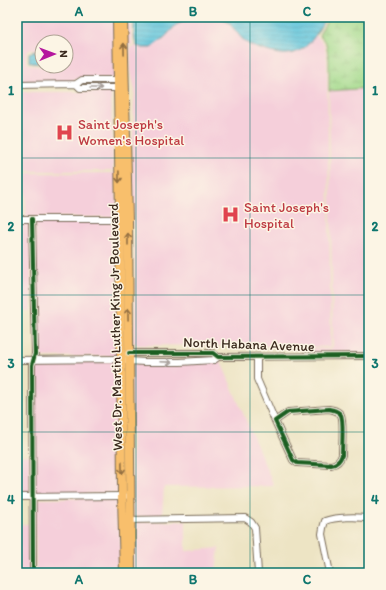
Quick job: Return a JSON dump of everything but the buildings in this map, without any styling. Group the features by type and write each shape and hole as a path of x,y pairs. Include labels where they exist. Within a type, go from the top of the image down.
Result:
{"main road":[{"path":"117,17 121,84"},
{"path":"121,84 124,17"},
{"name":"West Dr. Martin Luther King Jr Boulevard","path":"121,84 126,358 126,520 124,573"},
{"name":"West Dr. Martin Luther King Jr Boulevard","path":"126,520 131,573"}],"street":[{"path":"17,84 76,84 82,80 121,84"},
{"path":"17,219 124,219"},
{"path":"32,219 36,354 32,365 33,573"},
{"name":"North Habana Avenue","path":"17,360 126,358 213,353 218,357"},
{"name":"North Habana Avenue","path":"126,358 180,362 214,360 218,357 369,356"},
{"path":"257,357 257,379 275,420 293,460 298,463 331,465 336,464 340,460 342,455 342,420 340,414 336,411 329,409 288,412 275,420"},
{"path":"17,497 126,496"},
{"path":"126,520 245,518 251,522 255,528 258,573"},
{"path":"330,573 322,534 325,520 330,518 369,519"}],"shaded area":[{"path":"17,17 114,17 115,78 80,78 69,82 17,82"},
{"path":"126,17 132,17 131,29 132,41 134,44 128,46 128,72"},
{"name":"Saint Joseph's Hospital","path":"193,17 221,17 229,23 248,44 270,52 293,54 302,50 316,35 324,44 327,60 331,347 138,345 133,342 135,317 135,266 132,164 135,92 131,71 130,47 137,46 151,48 165,37 176,25"},
{"path":"369,88 369,354 312,354 312,348 331,349 333,346 329,91"},
{"name":"Saint Joseph's Women's Hospital","path":"17,92 111,92 113,171 24,171 24,214 17,214"},
{"path":"115,170 117,217 17,217 24,216 26,214 26,173 113,173"},
{"path":"30,221 32,311 17,311 17,222"},
{"path":"35,221 117,222 118,356 37,357"},
{"path":"220,359 274,486 164,487 162,517 132,517 131,363"},
{"path":"118,361 119,493 35,495 34,365 36,362"},
{"path":"30,455 30,495 17,495 17,456"},
{"path":"120,498 121,573 36,573 35,499"},
{"path":"186,521 186,551 219,548 216,572 133,573 132,522"},
{"path":"30,524 31,573 17,573 17,525"}],"green space":[{"path":"329,17 369,17 369,88 329,91 329,60 326,43 319,35"}],"water":[{"path":"134,17 193,17 176,25 165,37 151,48 143,48 137,46 136,43"},
{"path":"221,17 326,17 316,35 304,48 289,54 279,54 257,48 249,44 242,39 228,22"},
{"path":"34,51 34,63 29,62 29,53"}],"cycle path":[{"path":"32,219 35,354 32,365 33,573"},
{"path":"129,353 213,353 218,357 369,356"},
{"path":"329,409 338,412 342,418 342,455 340,459 337,463 331,465 297,463 293,460 275,421 288,412 329,409"}],"place":[{"name":"Saint Joseph's Women's Hospital","path":"65,132"},
{"name":"Saint Joseph's Hospital","path":"231,215"}]}
